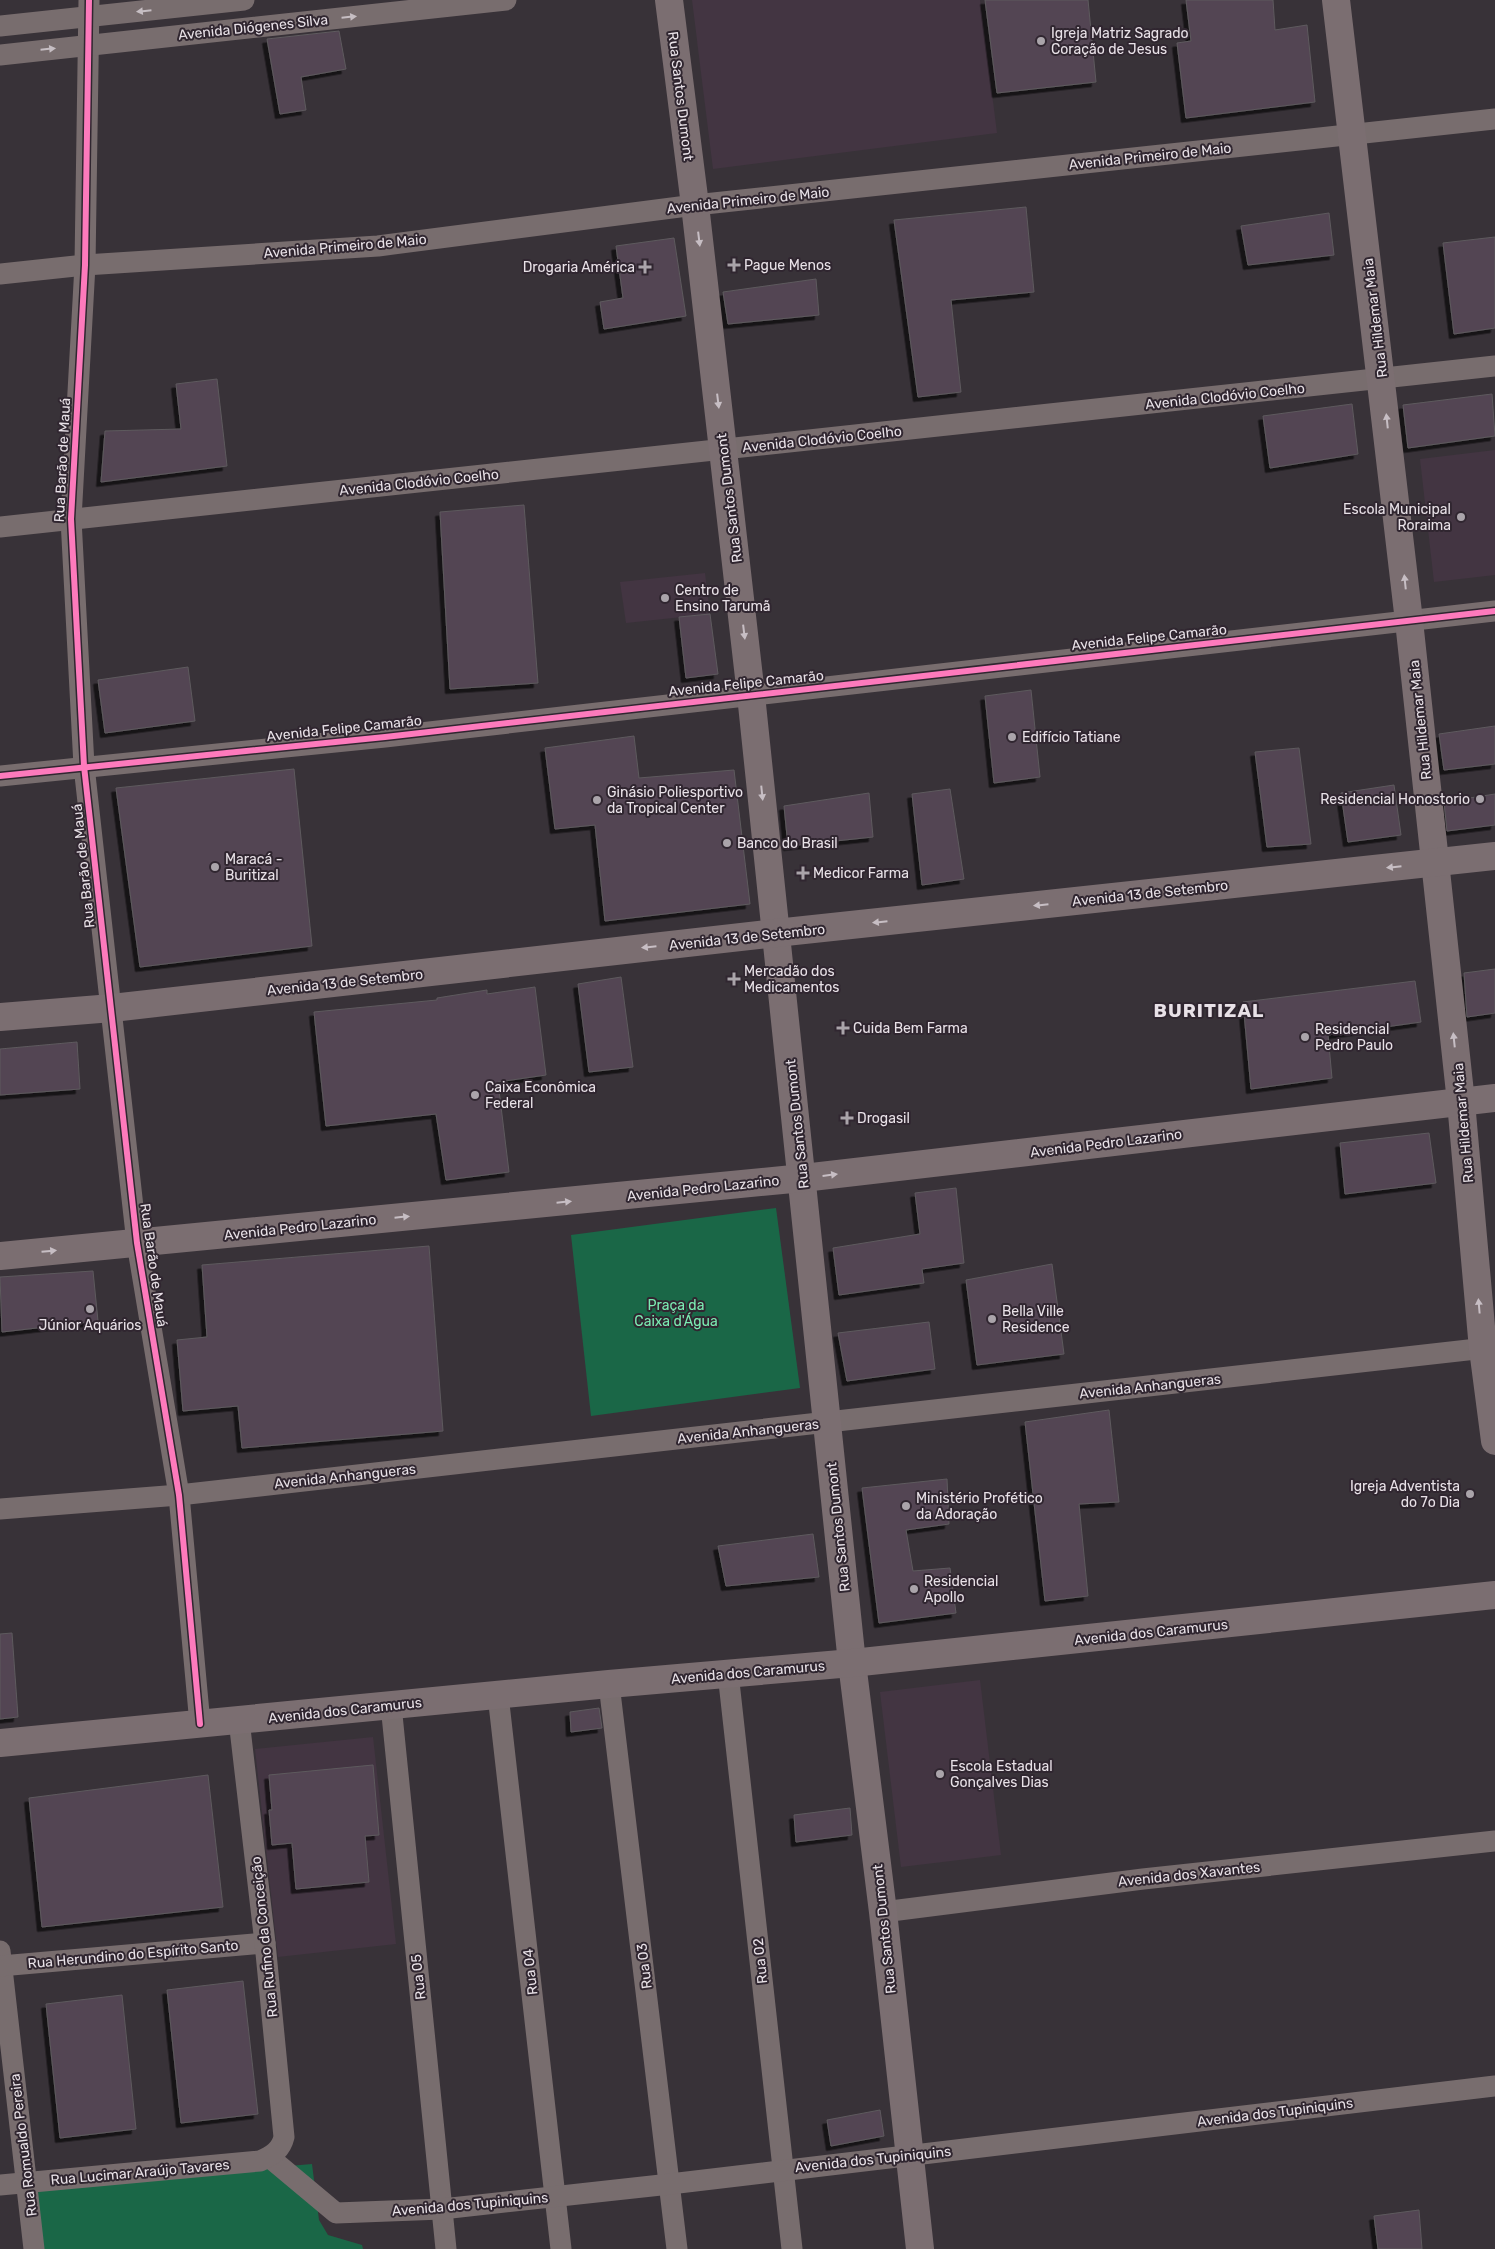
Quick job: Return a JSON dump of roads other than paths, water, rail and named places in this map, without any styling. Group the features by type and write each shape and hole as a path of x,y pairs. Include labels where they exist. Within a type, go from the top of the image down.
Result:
{"main road":[{"name":"Rua Santos Dumont","path":"669,0 695,205 751,695 803,1178 852,1663 883,1912 920,2249"},
{"name":"Rua Hildemar Maia","path":"1336,0 1410,621 1434,863 1489,1348 1495,1442"},
{"name":"Avenida 13 de Setembro","path":"0,1017 112,1008 776,933 1495,856"},
{"name":"Avenida Pedro Lazarino","path":"0,1256 803,1178 1495,1098"},
{"name":"Avenida dos Caramurus","path":"0,1743 609,1684 852,1663 1495,1595"}],"street":[{"name":"Avenida Diógenes Silva","path":"0,26 89,8 244,0"},
{"name":"Avenida Diógenes Silva","path":"0,54 449,3 506,0"},
{"name":"Rua Barão de Mauá","path":"89,8 84,265 71,519 84,766 137,1243 179,1495 200,1724"},
{"name":"Avenida Primeiro de Maio","path":"0,274 84,265 378,246 695,205 1495,119"},
{"name":"Avenida Clodóvio Coelho","path":"0,527 1495,366"},
{"name":"Avenida Felipe Camarão","path":"0,776 385,737 1495,611"},
{"name":"Avenida Anhangueras","path":"0,1509 179,1495 1489,1348"},
{"name":"Rua 02","path":"728,1673 792,2249"},
{"name":"Rua 03","path":"609,1684 677,2249"},
{"name":"Rua 04","path":"498,1695 561,2249"},
{"name":"Rua 05","path":"391,1705 446,2249"},
{"name":"Rua Rufino da Conceição","path":"239,1720 265,1943 284,2137 282,2145 273,2154"},
{"name":"Avenida dos Xavantes","path":"883,1912 1143,1879 1495,1841"},
{"name":"Rua Herundino do Espírito Santo","path":"1,1961 265,1943"},
{"name":"Rua Romualdo Pereira","path":"1,1961 28,2182 34,2249"},
{"name":"Avenida dos Tupiniquins","path":"273,2154 336,2213 442,2209 670,2184 783,2169 909,2156 1495,2086"},
{"name":"Rua Lucimar Araújo Tavares","path":"0,2185 260,2161 273,2154"}],"place":[{"name":"Igreja Matriz Sagrado Coração de Jesus","path":"1041,41"},
{"name":"Pague Menos","path":"734,265"},
{"name":"Drogaria América","path":"645,267"},
{"name":"Escola Municipal Roraima","path":"1461,517"},
{"name":"Centro de Ensino Tarumã","path":"665,598"},
{"name":"Edifício Tatiane","path":"1012,737"},
{"name":"Residencial Honostorio","path":"1480,799"},
{"name":"Ginásio Poliesportivo da Tropical Center","path":"597,800"},
{"name":"Banco do Brasil","path":"727,843"},
{"name":"Maracá - Buritizal","path":"215,867"},
{"name":"Medicor Farma","path":"803,873"},
{"name":"Mercadão dos Medicamentos","path":"734,979"},
{"name":"Cuida Bem Farma","path":"843,1028"},
{"name":"Residencial Pedro Paulo","path":"1305,1037"},
{"name":"Caixa Econômica Federal","path":"475,1095"},
{"name":"Drogasil","path":"847,1118"},
{"name":"Júnior Aquários","path":"90,1309"},
{"name":"Bella Ville Residence","path":"992,1319"},
{"name":"Igreja Adventista do 7o Dia","path":"1470,1494"},
{"name":"Ministério Profético da Adoração","path":"906,1506"},
{"name":"Residencial Apollo","path":"914,1589"},
{"name":"Escola Estadual Gonçalves Dias","path":"940,1774"}],"district":[{"name":"BURITIZAL","path":"1209,1010"}],"park label":[{"name":"Praça da Caixa d'Água","path":"676,1314"}]}
